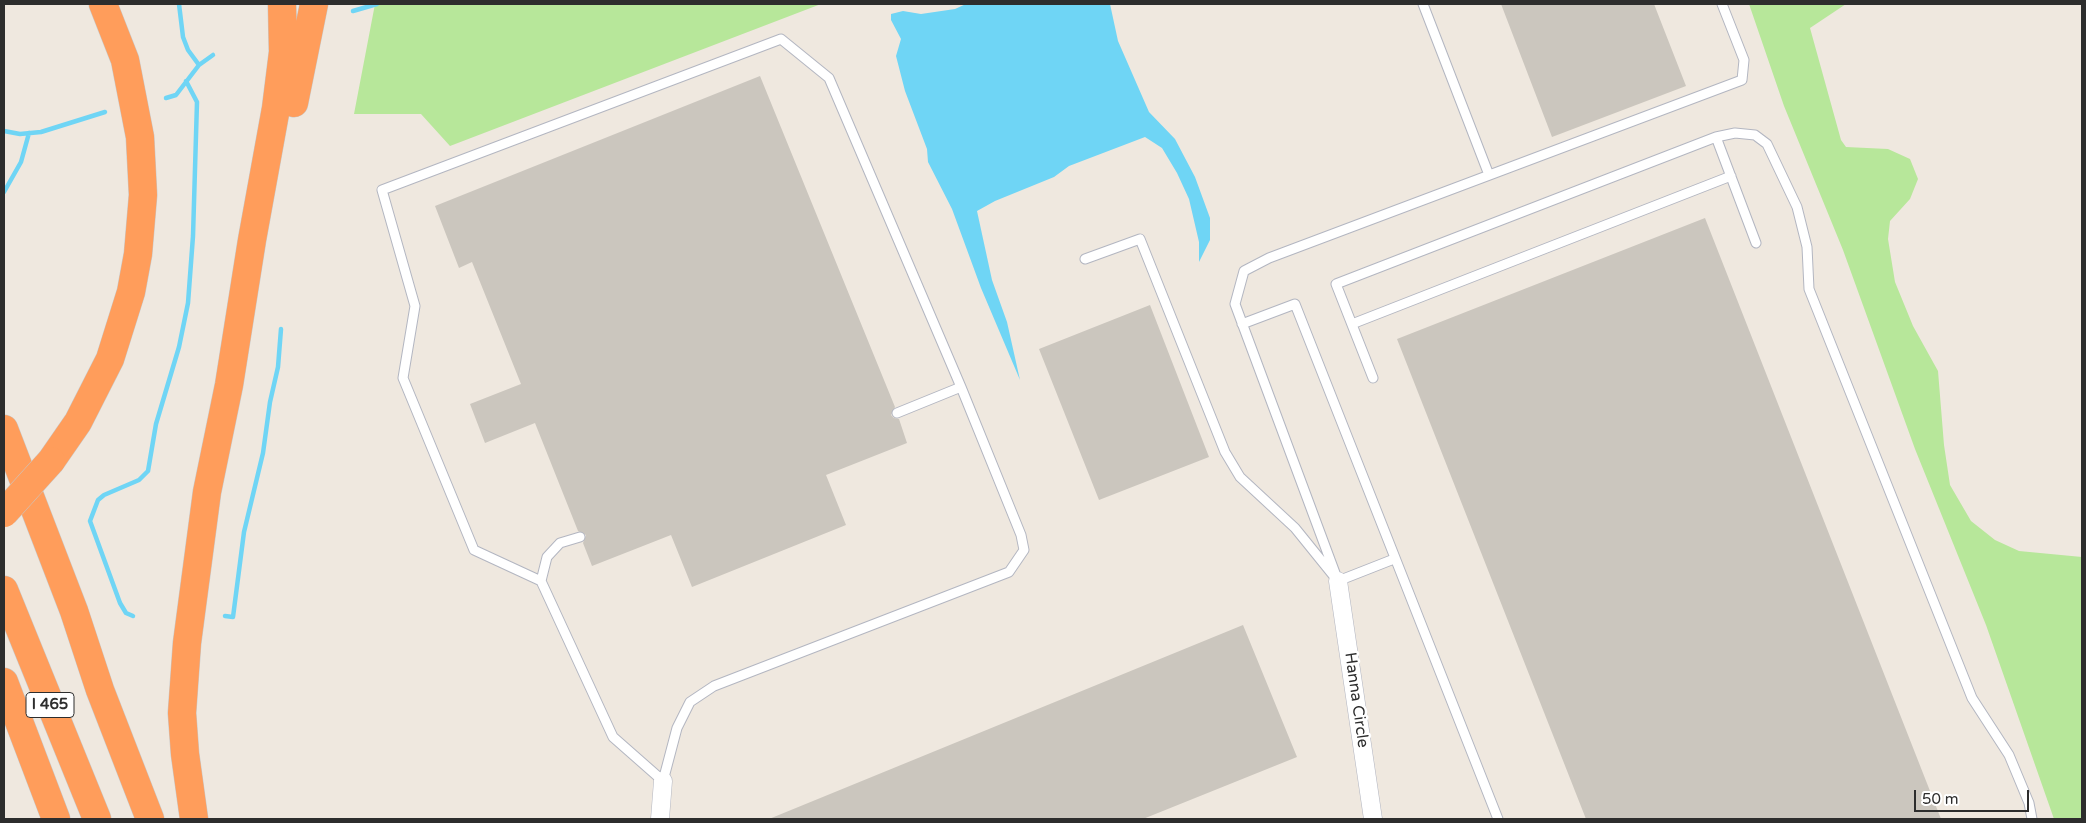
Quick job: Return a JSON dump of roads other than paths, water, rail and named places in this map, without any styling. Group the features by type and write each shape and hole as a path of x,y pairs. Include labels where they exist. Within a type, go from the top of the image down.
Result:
{"highway":[{"path":"4,513 51,461 78,422 110,359 129,300 138,254 143,195 140,137 125,60 103,4"},
{"path":"194,819 182,720 186,643 207,492 229,385 281,80 282,4"},
{"path":"229,385 266,242 314,4"},
{"path":"4,429 74,610 100,690 150,819"},
{"name":"I 465","path":"4,590 97,819"},
{"path":"4,682 56,819"}],"street":[{"name":"Hanna Circle","path":"1338,581 1372,819"},
{"path":"660,819 663,781"}],"lane":[{"path":"1423,4 1489,175"},
{"path":"1338,581 1235,304 1244,272 1269,258 1742,80 1744,60 1722,4"},
{"path":"541,581 474,550 407,387 404,378 415,306 382,190 781,40 829,78 961,387 1021,535 1024,550 1009,572 714,686 690,702 677,728 663,781 613,737 541,581 547,557 560,543 580,537"},
{"path":"1373,378 1336,284 1716,136 1735,133 1755,136 1768,144 1797,207 1805,239 1809,289 1972,698 2009,755 2029,803 2032,819"},
{"path":"1716,136 1756,242"},
{"path":"1352,324 1731,176"},
{"path":"1085,259 1140,239 1225,452 1240,477 1295,528 1338,581"},
{"path":"1242,324 1295,304 1394,560 1498,819"},
{"path":"897,413 961,387"},
{"path":"1338,581 1394,560"}],"water":[{"path":"966,4 1110,4 1118,41 1149,112 1175,139 1195,177 1210,218 1210,240 1199,262 1199,242 1189,199 1177,173 1162,148 1145,137 1069,166 1054,177 995,201 977,211 992,280 1007,322 1020,380 981,288 952,209 928,162 927,149 905,91 896,56 901,39 891,20 891,14 903,11 921,14 955,9"}],"waterway":[{"path":"179,4 183,37 188,50 199,65"},
{"path":"353,11 377,4"},
{"path":"166,98 176,95 199,65 213,55"},
{"path":"133,616 126,613 120,603 90,521 98,500 104,495 139,480 148,471 156,424 179,347 188,303 193,236 197,102 186,81"},
{"path":"4,131 20,134 41,132 105,112"},
{"path":"4,192 21,162 29,133"},
{"path":"225,616 233,617 244,532 263,453 270,402 278,367 281,329"}]}
